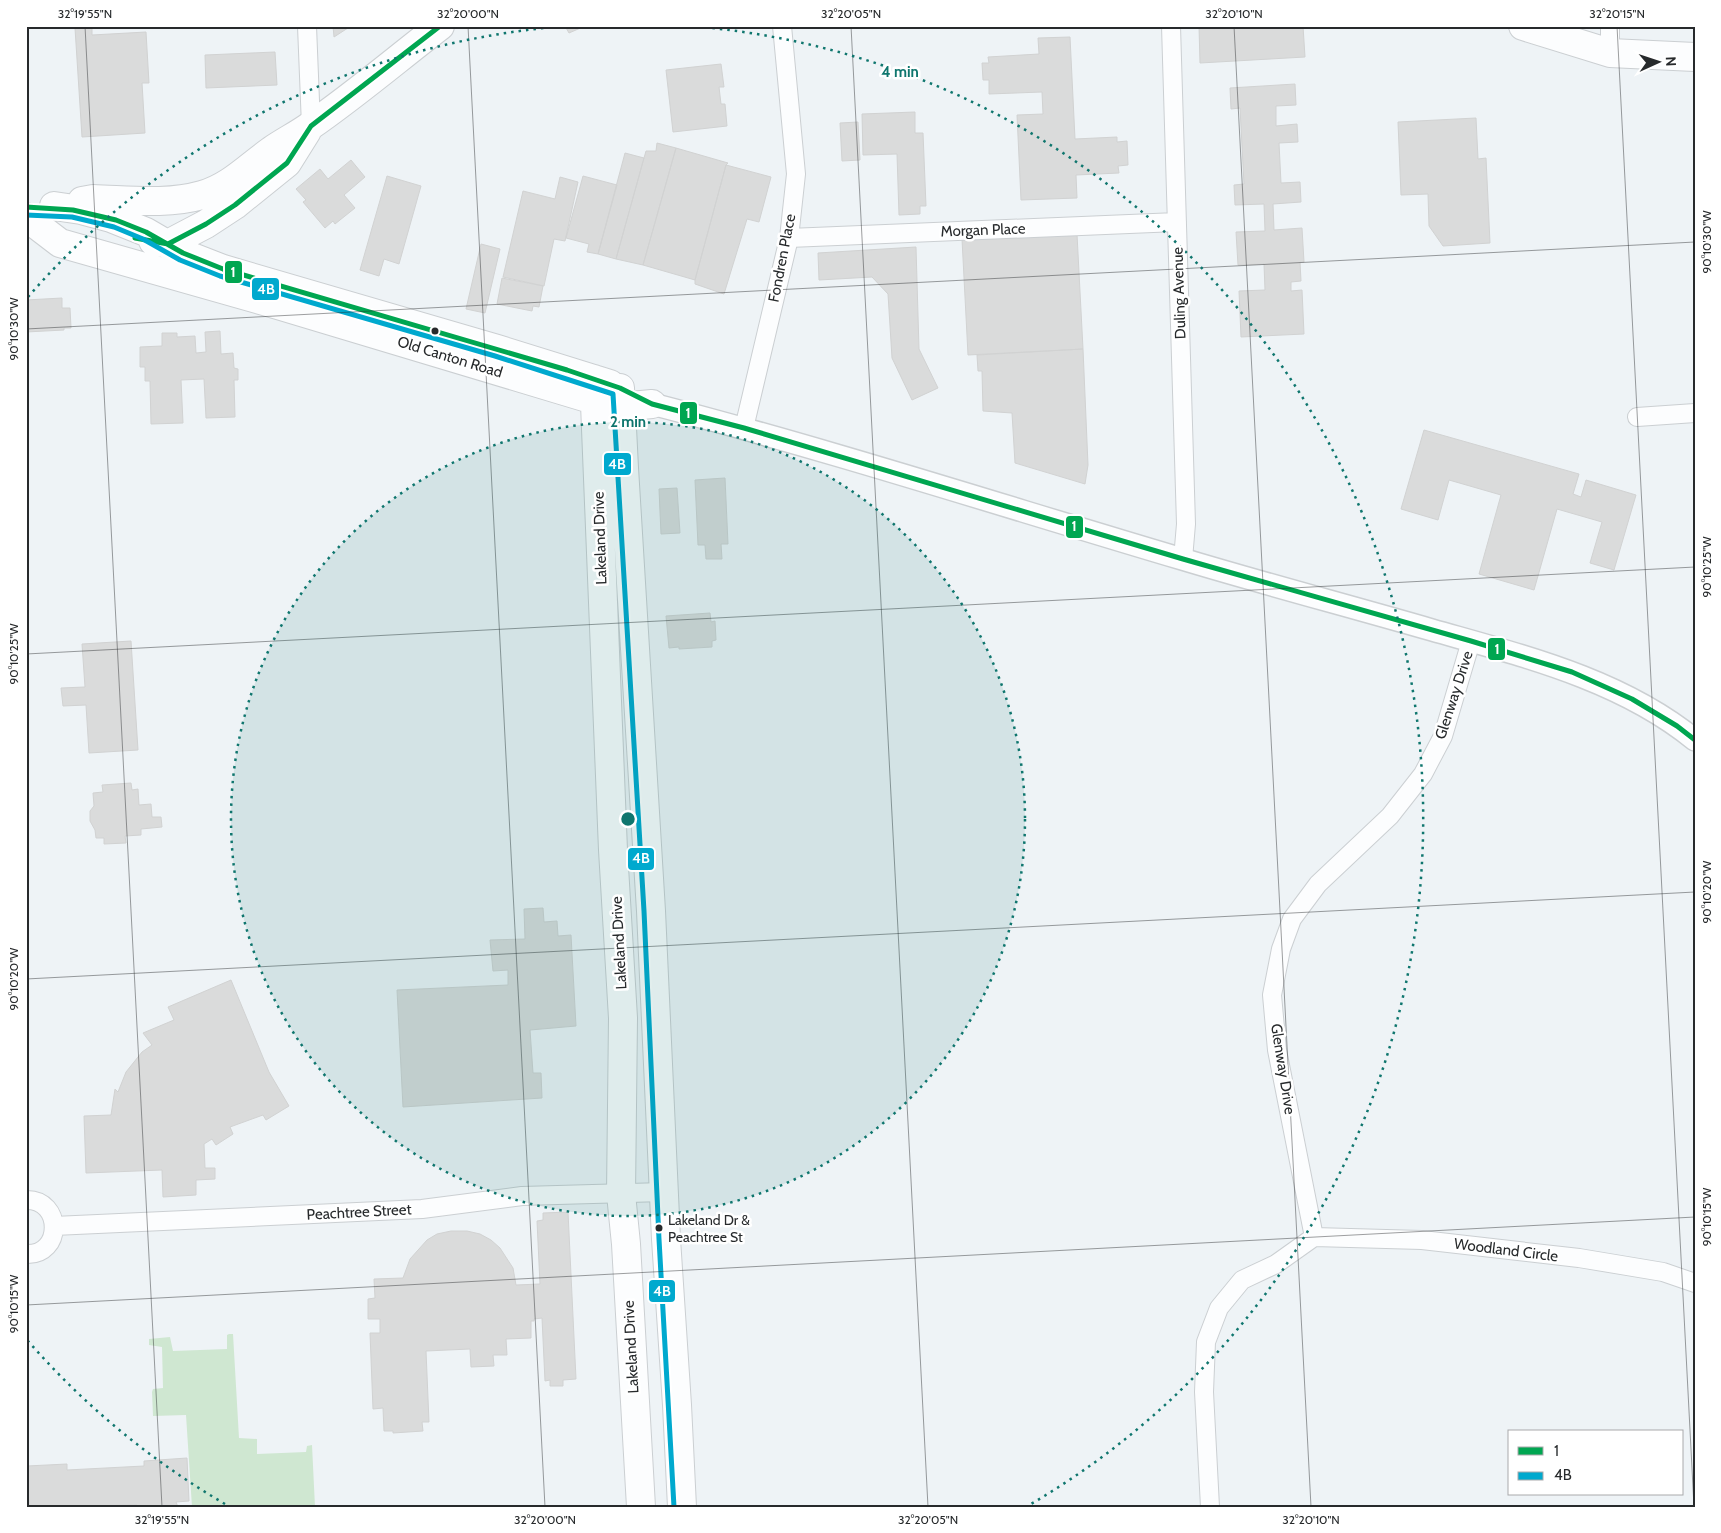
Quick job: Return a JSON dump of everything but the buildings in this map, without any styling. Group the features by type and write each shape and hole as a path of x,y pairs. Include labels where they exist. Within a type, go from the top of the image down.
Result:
{"main road":[{"path":"26,207 54,206 93,200 166,201 186,199 204,194 237,178 274,149 311,126 440,26"},
{"path":"1523,26 1610,40 1695,57"},
{"path":"26,213 66,230 139,238 168,244 214,220 236,205 287,163 311,126"},
{"name":"Old Canton Road","path":"54,206 81,210 111,218 146,232 182,253 223,269 488,346 594,389"},
{"name":"Old Canton Road","path":"26,217 60,243 278,305 652,404"},
{"name":"Lakeland Drive","path":"594,389 613,840 623,1018 621,1194 626,1244 641,1507"},
{"name":"Lakeland Drive","path":"620,397 651,911 664,1192 682,1507"}],"street":[{"path":"307,26 311,126"},
{"name":"Fondren Place","path":"744,428 789,238 796,174 782,26"},
{"name":"Duling Avenue","path":"1171,26 1186,530 1183,559"},
{"name":"Morgan Place","path":"789,238 1177,222"},
{"name":"Old Canton Road","path":"652,404 744,428 1183,559 1471,641 1572,672 1632,699 1677,726 1695,740"},
{"path":"1637,417 1695,414"},
{"name":"Glenway Drive","path":"1314,1237 1277,1050 1272,995 1281,949 1292,919 1318,884 1390,816 1423,774 1442,736 1471,641"},
{"name":"Peachtree Street","path":"54,1226 422,1209 522,1196 664,1192"},
{"path":"26,1200 38,1202 46,1208 52,1215 54,1226 51,1241 46,1248 38,1252 26,1254"},
{"path":"1210,1507 1204,1392 1206,1342 1219,1308 1242,1280 1276,1264 1314,1237"},
{"name":"Woodland Circle","path":"1314,1237 1422,1240 1569,1257 1663,1272 1695,1283"}],"green space":[{"path":"233,1334 239,1438 257,1439 257,1454 306,1452 307,1446 312,1445 315,1507 192,1507 186,1415 153,1416 153,1389 163,1388 162,1347 149,1345 149,1339 170,1337 173,1351 227,1349 227,1335"}],"transit line":[{"name":"1","path":"135,238 168,244 206,224 235,205 287,163 311,126 440,26"},
{"name":"1","path":"26,207 73,210 116,220 146,232 183,253 223,269 567,370 620,388 652,404 744,428 1183,559 1471,641 1572,672 1632,699 1677,726 1695,740"},
{"name":"4B","path":"26,215 72,217 114,227 143,239 180,260 220,276 495,356 613,394 644,911 659,1239 674,1507"}],"place":[{"name":"Lakeland Dr & Peachtree St","path":"659,1228"}]}
